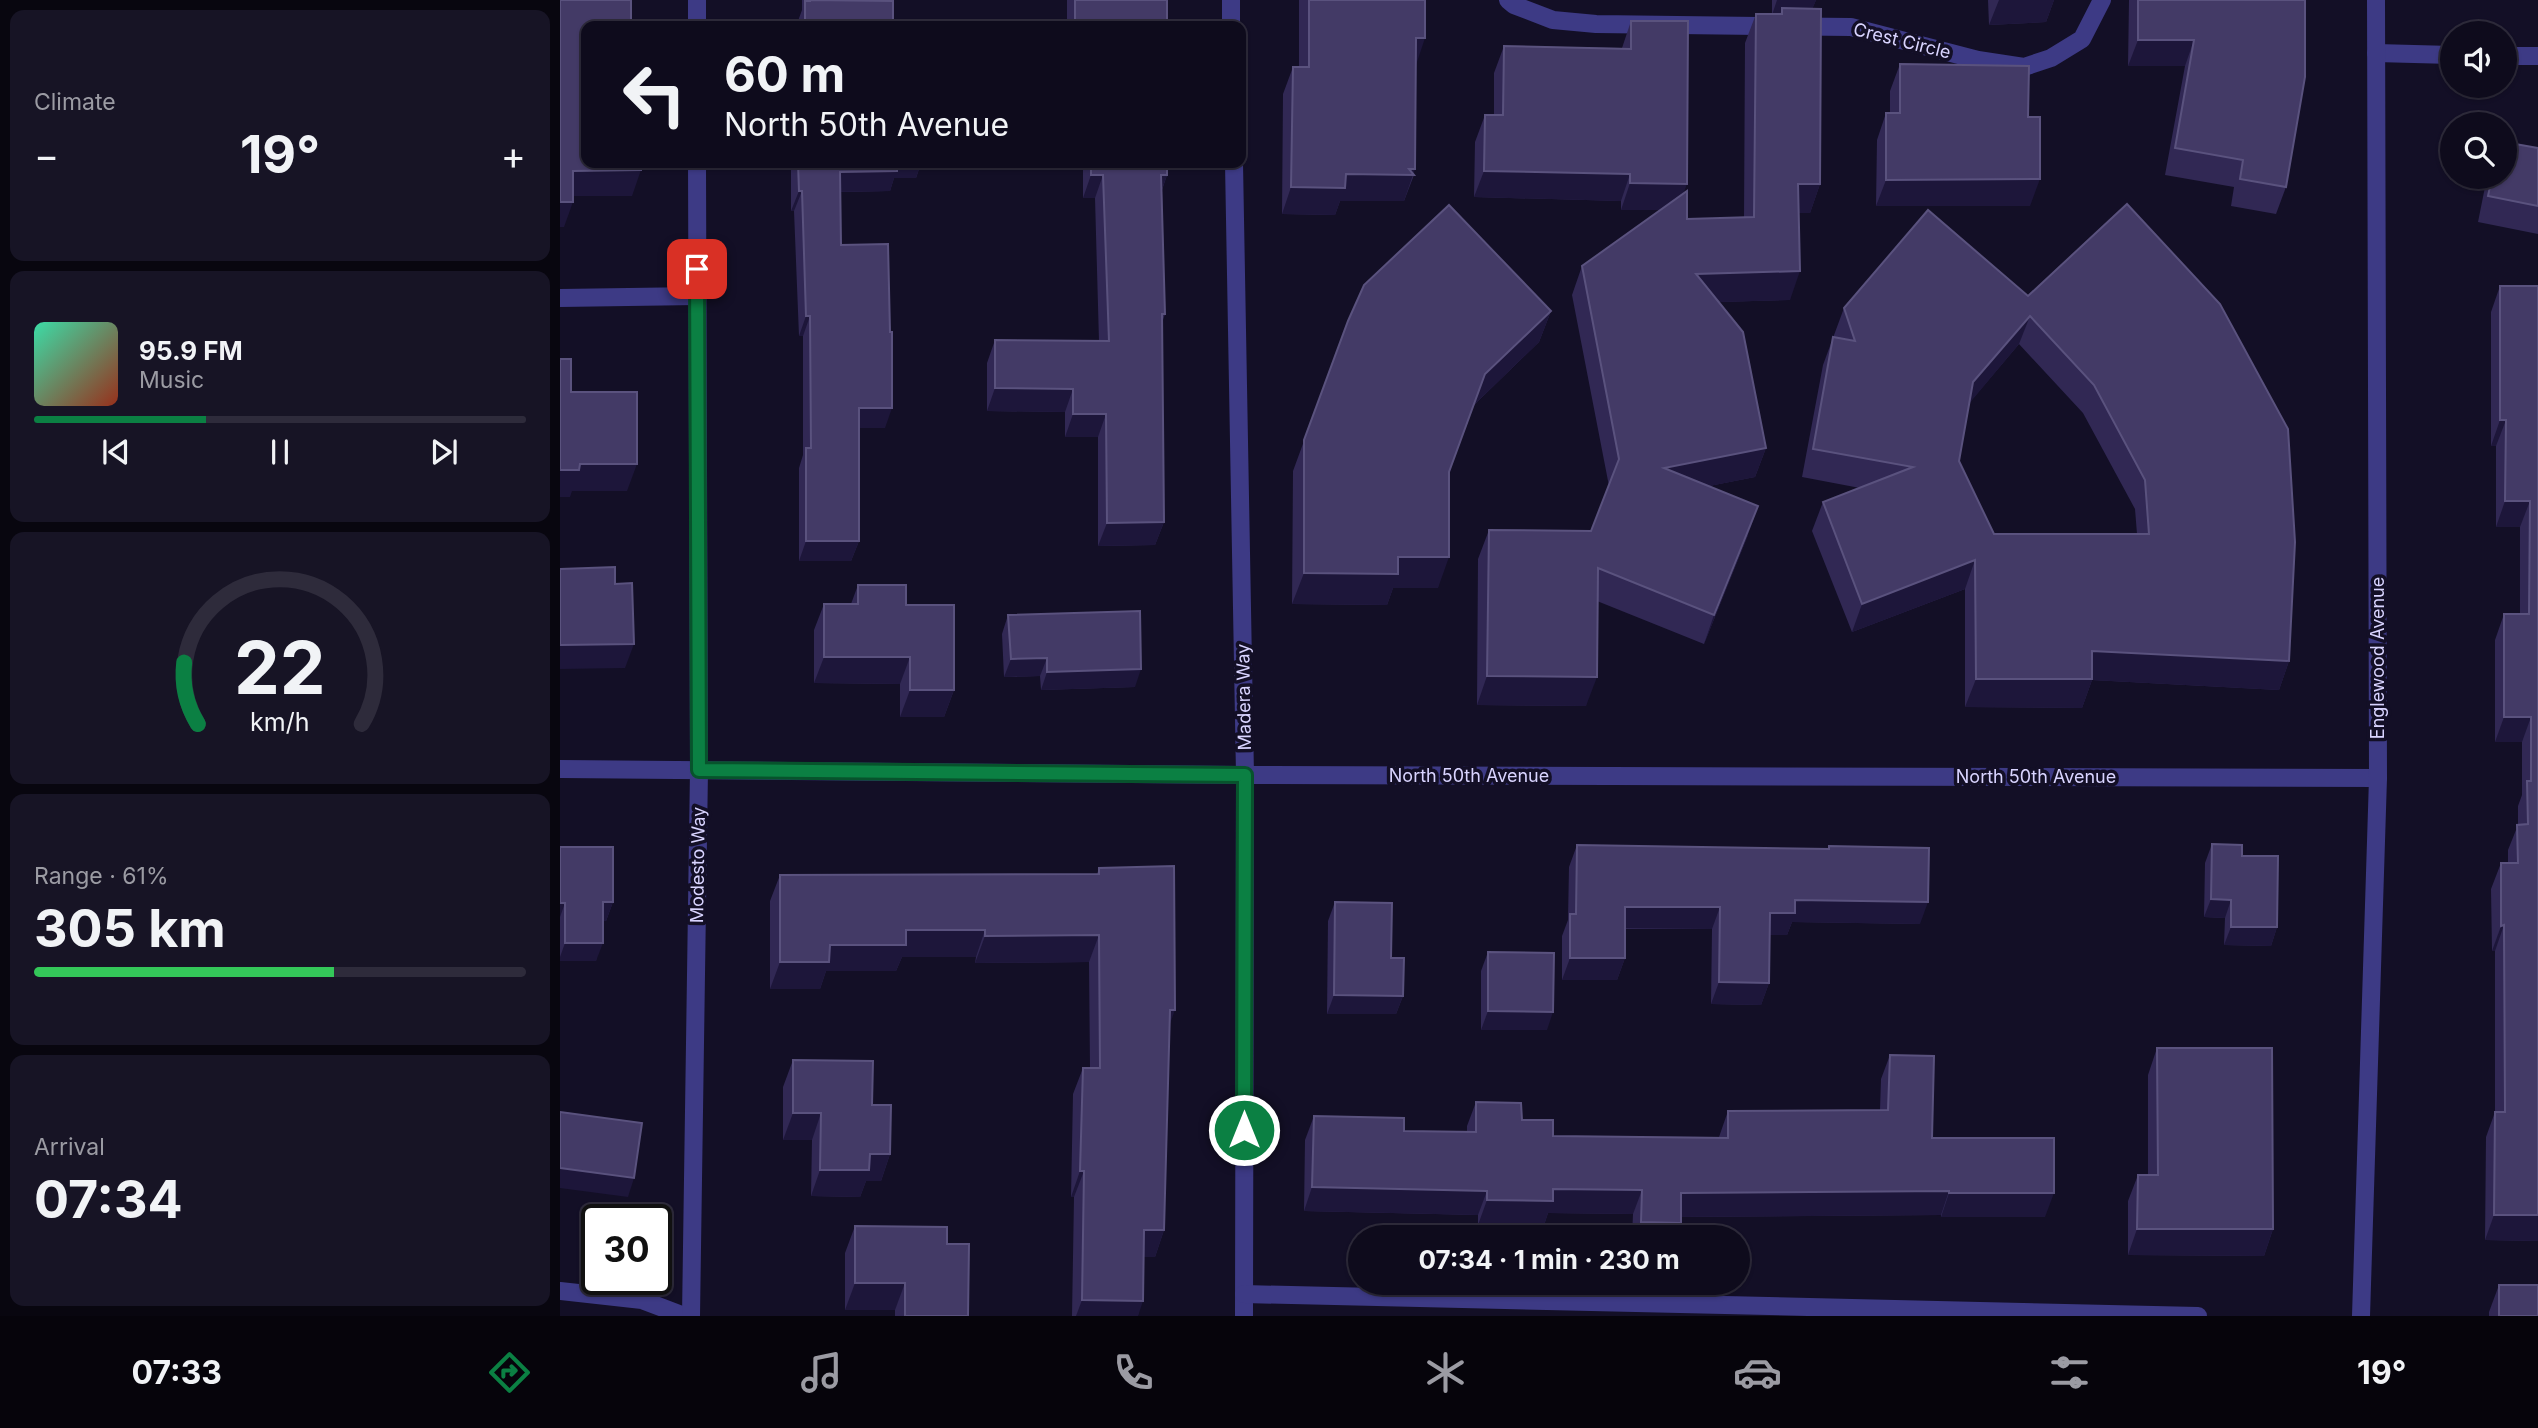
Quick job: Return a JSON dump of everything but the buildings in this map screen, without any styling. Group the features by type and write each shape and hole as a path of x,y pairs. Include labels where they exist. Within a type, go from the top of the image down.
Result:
{"street":[{"path":"697,0 697,21"},
{"path":"1231,0 1231,21"},
{"name":"Crest Circle","path":"1508,0 1514,5 1553,20 1596,24 1852,27 1978,60 2024,67 2051,58 2082,39 2102,0"},
{"name":"Englewood Avenue","path":"2361,1316 2378,778 2376,0"},
{"path":"2376,53 2440,55"},
{"path":"2517,56 2538,56"},
{"name":"Modesto Way","path":"691,1316 699,770 697,168"},
{"name":"Madera Way","path":"1234,168 1245,775 1244,1316"},
{"path":"560,298 697,296"},
{"name":"North 50th Avenue","path":"560,769 1245,775 2378,778"},
{"path":"560,1291 642,1300 684,1316"},
{"path":"1244,1294 2197,1316"}],"route":[{"path":"697,269 699,770 1245,775 1244,1130"}]}
